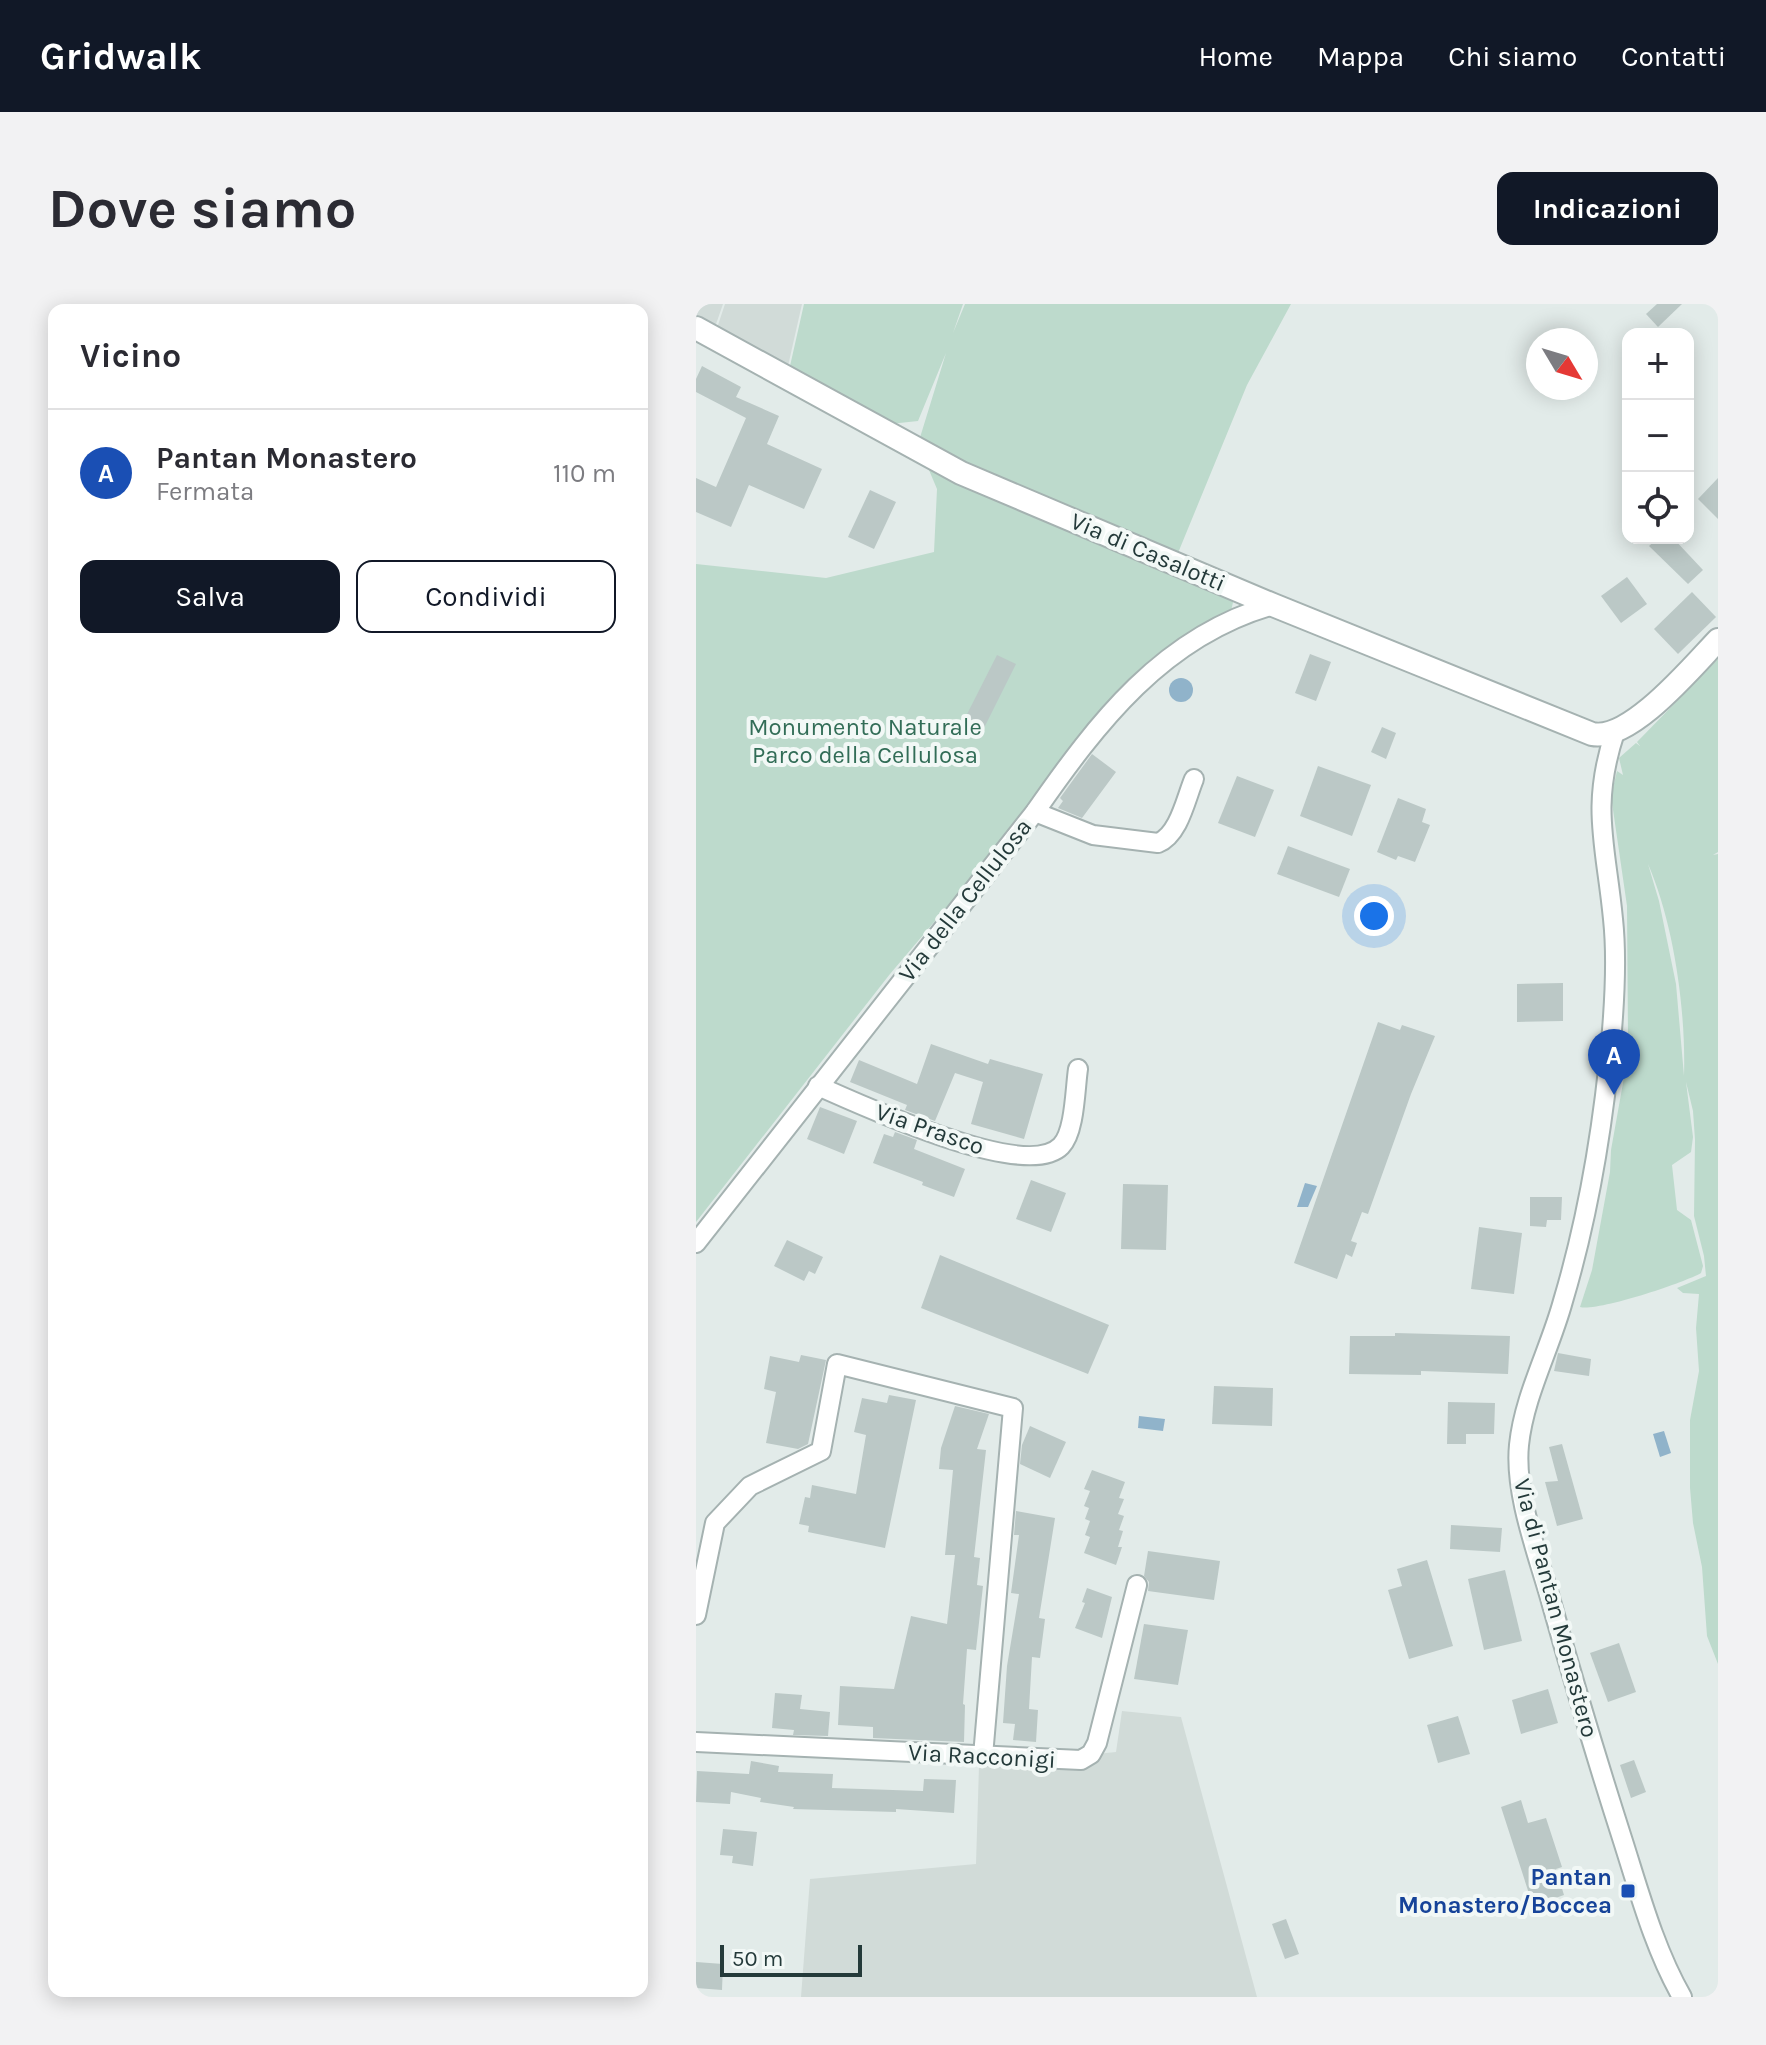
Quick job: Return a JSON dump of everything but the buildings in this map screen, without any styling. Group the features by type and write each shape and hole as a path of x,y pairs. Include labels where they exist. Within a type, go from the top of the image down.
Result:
{"street":[{"name":"Via di Casalotti","path":"696,328 961,473 1568,726 1595,735 1615,732"},
{"name":"Via della Cellulosa","path":"696,1243 1035,812 1095,729 1150,672 1184,646 1225,622 1273,605"},
{"path":"1615,732 1654,703 1718,640"},
{"name":"Via di Pantan Monastero","path":"1615,732 1604,768 1600,804 1616,958 1606,1092 1576,1255 1559,1317 1527,1409 1518,1459 1527,1512 1581,1707 1644,1908 1663,1959 1682,1997"},
{"path":"1035,812 1093,835 1158,843 1164,841 1172,830 1194,779"},
{"name":"Via Prasco","path":"818,1086 952,1141 996,1150 1047,1153 1059,1149 1068,1135 1078,1069"},
{"path":"696,1615 715,1523 750,1486 821,1451 837,1364 1013,1408 983,1756"},
{"name":"Via Racconigi","path":"696,1742 1077,1761 1091,1754 1098,1739 1137,1585"}],"shaded area":[{"path":"696,304 723,304 715,327 696,317"},
{"path":"725,304 802,304 788,366 717,328"},
{"path":"1122,1711 1181,1717 1257,1997 801,1997 810,1879 976,1864 979,1766 1116,1752"}],"green space":[{"name":"Monumento Naturale Parco della Cellulosa","path":"804,304 963,304 953,333 965,304 1291,304 1247,385 1171,570 1234,598 1231,611 1151,659 1120,690 980,868 890,974 696,1222 696,564 826,578 934,552 937,489 918,444 946,353 918,421 890,424 790,366"},
{"path":"1718,659 1718,852 1713,855 1718,854 1718,1664 1707,1636 1702,1567 1690,1488 1690,1420 1699,1371 1696,1328 1699,1294 1683,1293 1677,1288 1706,1276 1694,1216 1695,1140 1693,1111 1686,1082 1693,1137 1691,1152 1672,1165 1677,1210 1691,1220 1703,1266 1701,1273 1621,1301 1580,1307 1592,1270 1610,1172 1628,1037 1627,906 1611,796 1617,771 1623,775 1619,758 1636,743 1640,746 1637,742","holes":["1648,864 1657,888 1676,968 1683,1024 1684,1076 1676,984"]}],"water":[{"path":"1181,678 1190,681 1193,690 1190,699 1181,702 1172,699 1169,690 1172,681"},
{"path":"1305,1183 1317,1186 1308,1207 1297,1207"},
{"path":"1139,1416 1165,1419 1163,1431 1138,1428"},
{"path":"1664,1431 1671,1453 1660,1457 1653,1434"}],"place":[{"name":"Pantan Monastero","path":"1614,1095"},
{"name":"Pantan Monastero/Boccea","path":"1628,1891"}]}
